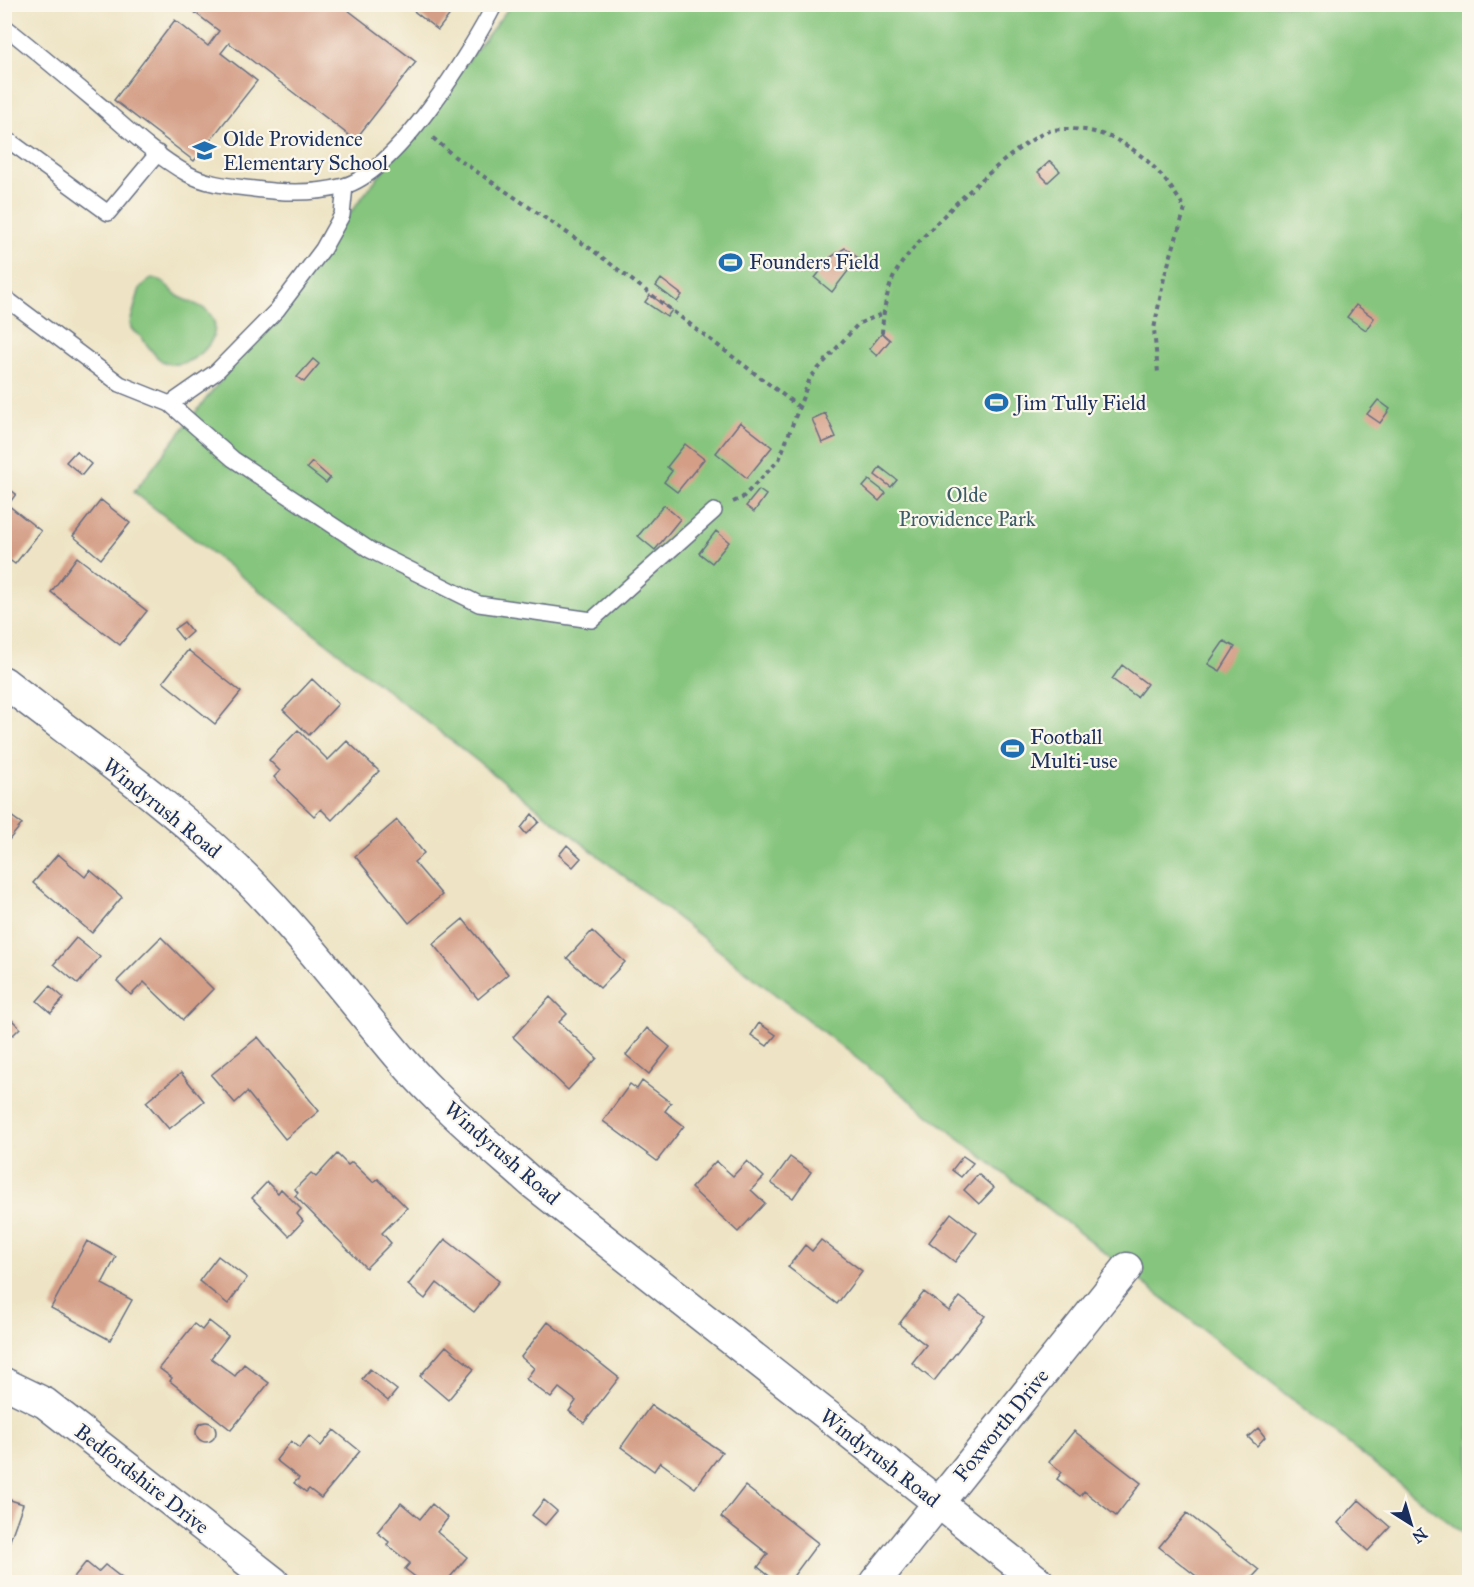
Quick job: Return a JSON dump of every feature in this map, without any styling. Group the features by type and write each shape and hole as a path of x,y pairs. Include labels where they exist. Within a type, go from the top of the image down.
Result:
{"street":[{"name":"Windyrush Road","path":"4,682 173,814 244,876 288,922 403,1062 450,1111 531,1182 1039,1582"},
{"name":"Foxworth Drive","path":"875,1582 1127,1268"},
{"name":"Bedfordshire Drive","path":"4,1383 45,1403 274,1582"}],"lane":[{"path":"4,26 158,153 188,174 211,183 279,192 345,186 376,168 404,140 416,124 478,37 495,4"},
{"path":"4,137 108,213 158,153"},
{"path":"170,404 216,372 277,310 328,241 342,215 345,186"},
{"path":"4,297 120,384 170,404 233,459 370,550 479,604 592,620 714,511"}],"path":[{"path":"416,124 455,157 591,249 799,407"},
{"path":"882,333 884,313 894,274 940,219 1002,161 1050,131 1075,129 1107,134 1142,156 1170,183 1185,209 1164,278 1154,329 1158,373"},
{"path":"714,511 742,498 779,460 810,378 858,324 884,313"}],"green space":[{"name":"Olde Providence Park","path":"511,5 1469,5 1469,1538 134,492"},
{"path":"152,278 163,282 178,296 206,310 213,320 215,330 211,341 195,358 184,363 173,364 162,361 131,328 130,323 140,288"}],"building":[{"path":"413,4 458,4 438,30 410,8"},
{"name":"Olde Providence Elementary School","path":"185,5 346,5 344,7 416,62 355,140 229,43 221,53 257,81 194,161 114,100 175,20 208,46 219,31"},
{"path":"1050,161 1060,171 1048,182 1038,172"},
{"path":"845,248 858,258 832,292 815,278 831,257"},
{"path":"661,279 682,295 677,302 656,286"},
{"path":"650,295 672,310 667,317 645,302"},
{"path":"1356,305 1374,318 1366,330 1347,317"},
{"path":"882,333 890,340 877,356 869,349"},
{"path":"313,359 319,364 304,382 297,377"},
{"path":"1378,400 1390,409 1380,423 1367,414"},
{"path":"825,413 836,437 822,443 812,419"},
{"path":"740,422 772,447 747,478 716,453"},
{"path":"685,444 704,459 677,492 664,482 672,471 667,467"},
{"path":"76,451 91,464 82,475 66,462"},
{"path":"312,462 330,478 326,483 307,468"},
{"path":"880,467 897,480 891,487 875,475"},
{"path":"869,480 886,493 879,501 863,487"},
{"path":"4,485 16,494 8,505 41,531 15,564 4,556"},
{"path":"759,490 766,495 754,512 746,506"},
{"path":"101,500 130,523 101,559 73,536"},
{"path":"664,505 680,519 655,550 638,536"},
{"path":"716,531 729,542 712,563 699,553"},
{"path":"77,557 147,611 120,645 51,592"},
{"path":"184,622 192,632 183,640 174,629"},
{"path":"1224,641 1235,647 1220,671 1208,664"},
{"path":"188,650 241,692 215,724 163,682"},
{"path":"1122,665 1147,684 1137,697 1112,679"},
{"path":"312,679 338,704 309,735 283,710"},
{"path":"298,730 328,760 347,741 379,771 332,820 321,809 314,816 274,777 280,771 269,760"},
{"path":"4,811 22,824 4,846"},
{"path":"532,814 539,822 526,834 521,828"},
{"path":"397,820 424,853 414,862 442,895 409,923 355,856"},
{"path":"567,845 581,858 573,867 559,855"},
{"path":"58,854 85,877 90,870 122,897 92,933 33,883"},
{"path":"463,919 508,974 478,999 433,944"},
{"path":"592,931 625,962 600,988 567,958"},
{"path":"161,937 213,989 183,1020 144,982 131,995 117,981"},
{"path":"76,938 100,957 78,984 54,964"},
{"path":"50,986 64,998 51,1013 37,1001"},
{"path":"550,997 567,1014 559,1022 597,1058 568,1090 513,1037"},
{"path":"12,1020 20,1028 13,1035 5,1028"},
{"path":"759,1023 776,1035 767,1046 751,1035"},
{"path":"647,1028 670,1047 649,1074 626,1055"},
{"path":"258,1037 319,1111 285,1139 247,1092 235,1103 211,1075"},
{"path":"181,1073 204,1101 169,1129 146,1102"},
{"path":"642,1081 671,1103 665,1111 684,1126 657,1161 603,1121 630,1084 637,1089"},
{"path":"337,1154 348,1165 352,1162 373,1182 378,1179 407,1208 382,1233 391,1243 366,1268 295,1196 298,1193 295,1189 311,1173 316,1177"},
{"path":"963,1156 973,1163 961,1177 952,1170"},
{"path":"790,1157 811,1172 793,1198 771,1183"},
{"path":"716,1161 733,1176 747,1161 764,1177 751,1190 765,1203 738,1232 691,1188"},
{"path":"978,1174 994,1188 979,1204 964,1190"},
{"path":"267,1182 278,1193 281,1189 301,1209 297,1214 303,1221 289,1236 252,1198"},
{"path":"951,1213 977,1233 955,1262 929,1242"},
{"path":"445,1239 499,1281 474,1312 437,1283 425,1299 408,1285"},
{"path":"821,1240 862,1271 837,1304 788,1267 805,1245 812,1251"},
{"path":"87,1241 116,1257 102,1284 132,1300 110,1340 51,1308"},
{"path":"218,1256 247,1278 228,1304 199,1281"},
{"path":"924,1292 949,1311 960,1297 985,1316 934,1381 912,1363 926,1345 899,1324"},
{"path":"209,1321 228,1336 211,1358 235,1376 244,1364 269,1383 231,1430 170,1381 172,1378 159,1368 194,1324 202,1330"},
{"path":"548,1322 619,1378 584,1423 569,1411 576,1401 559,1388 551,1398 526,1379 534,1368 521,1357"},
{"path":"446,1346 474,1369 448,1400 420,1376"},
{"path":"370,1369 397,1390 388,1401 362,1379"},
{"path":"651,1405 722,1452 695,1488 660,1462 654,1471 621,1447"},
{"path":"206,1422 213,1425 216,1432 213,1439 206,1442 199,1439 196,1432 199,1425"},
{"path":"1258,1428 1265,1437 1257,1446 1248,1437"},
{"path":"334,1430 360,1451 321,1498 309,1489 306,1492 294,1483 299,1478 276,1460 291,1441 299,1448 309,1436 321,1446"},
{"path":"1074,1431 1141,1483 1116,1516 1084,1491 1080,1496 1057,1479 1062,1472 1049,1462"},
{"path":"745,1486 818,1543 789,1582 777,1582 758,1567 768,1554 721,1517"},
{"path":"4,1498 23,1504 9,1543 4,1541"},
{"path":"544,1500 557,1511 545,1525 532,1515"},
{"path":"1359,1500 1390,1527 1368,1551 1338,1523"},
{"path":"401,1503 420,1519 432,1504 448,1518 437,1532 467,1557 446,1582 422,1582 405,1569 410,1563 387,1545 389,1542 377,1532"},
{"path":"1187,1513 1259,1570 1248,1582 1204,1582 1159,1547"},
{"path":"86,1562 98,1572 105,1565 127,1582 70,1582"}],"place":[{"name":"Olde Providence Elementary School","path":"205,151"},
{"name":"Founders Field","path":"731,262"},
{"name":"Jim Tully Field","path":"997,403"},
{"name":"Football Multi-use","path":"1012,749"}]}
